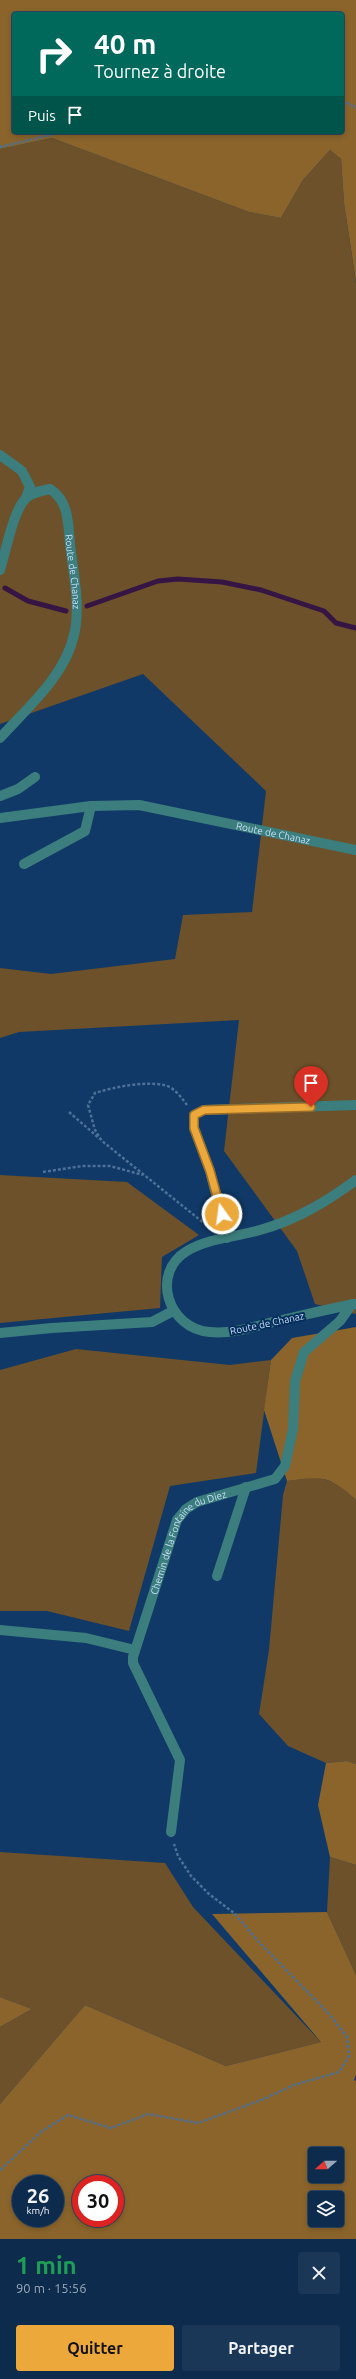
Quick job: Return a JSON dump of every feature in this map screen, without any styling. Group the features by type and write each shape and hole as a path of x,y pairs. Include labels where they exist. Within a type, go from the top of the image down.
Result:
{"street":[{"path":"0,455 22,471 30,487 19,510 0,570"},
{"name":"Route de Chanaz","path":"0,738 63,664 75,634 75,596 67,513 63,501 58,494 50,489 37,492 26,498"},
{"path":"0,796 18,789 35,777"},
{"name":"Route de Chanaz","path":"0,818 91,806 139,805 356,850"},
{"path":"24,864 85,831 91,806"},
{"path":"225,1239 210,1171 194,1128 194,1115 204,1110 356,1104"},
{"path":"0,1333 52,1328 152,1322 173,1311 168,1299 167,1288 171,1267 187,1251 292,1220 356,1180"},
{"name":"Route de Chanaz","path":"173,1311 182,1320 195,1328 216,1332 246,1329 354,1304"},
{"name":"Chemin de la Fontaine du Diez","path":"171,1832 180,1760 133,1663 135,1650 177,1520 186,1509 198,1502 274,1479 285,1466 293,1429 295,1381 304,1352 340,1321 354,1304"},
{"path":"217,1576 246,1488"},
{"path":"0,1630 86,1638 135,1650"}],"path":[{"path":"344,101 356,108"},
{"path":"0,147 55,134"},
{"path":"102,1141 91,1119 88,1105 95,1093 109,1089 127,1085 164,1085 179,1094 194,1115"},
{"path":"69,1112 102,1141 225,1239"},
{"path":"43,1172 83,1166 110,1166 144,1175"},
{"path":"0,2170 42,2131 68,2115 111,2128 148,2114 198,2123 264,2099 294,2085 339,2072 349,2056 347,2037 329,2014 258,1941 234,1913 209,1894 191,1876 178,1856 171,1832"}],"shaded area":[{"path":"0,0 356,0 356,282 344,203 341,159 330,150 303,180 281,218 249,212 52,138 0,149"},
{"path":"52,138 249,212 281,218 303,180 330,150 341,159 344,203 356,283 356,1314 315,1304 297,1251 224,1151 239,1020 19,1032 0,1038 0,968 51,974 175,959 183,915 252,912 266,791 143,674 0,724 0,149"},
{"path":"0,1175 127,1182 199,1235 162,1257 160,1308 0,1323"},
{"path":"356,1327 356,1500 339,1486 325,1479 309,1478 287,1481 264,1410 271,1360 292,1338"},
{"path":"76,1349 230,1365 271,1360 256,1473 170,1486 129,1631 47,1611 0,1611 0,1370"},
{"path":"318,1477 338,1484 356,1500 356,1764 347,1761 326,1763 288,1746 259,1714 269,1650 283,1495 287,1481"},
{"path":"347,1761 356,1764 356,1865 330,1857 318,1805 326,1763"},
{"path":"0,1852 165,1863 193,1907 321,2042 226,2066 85,2005 0,2104 0,2027 32,2009 0,1997"},
{"path":"330,1857 356,1865 356,1975 327,1912"},
{"path":"327,1912 356,1975 356,2075 354,2080 356,2081 356,2239 0,2239 0,2104 85,2005 226,2066 321,2042 212,1914"},
{"path":"0,1997 32,2009 0,2027"}],"waterway":[{"path":"87,606 158,581 178,579 222,582 261,590 324,611 336,623 356,628"},
{"path":"5,588 28,601 66,611"}],"route":[{"path":"222,1214 210,1171 194,1128 194,1115 204,1110 311,1107"}]}
